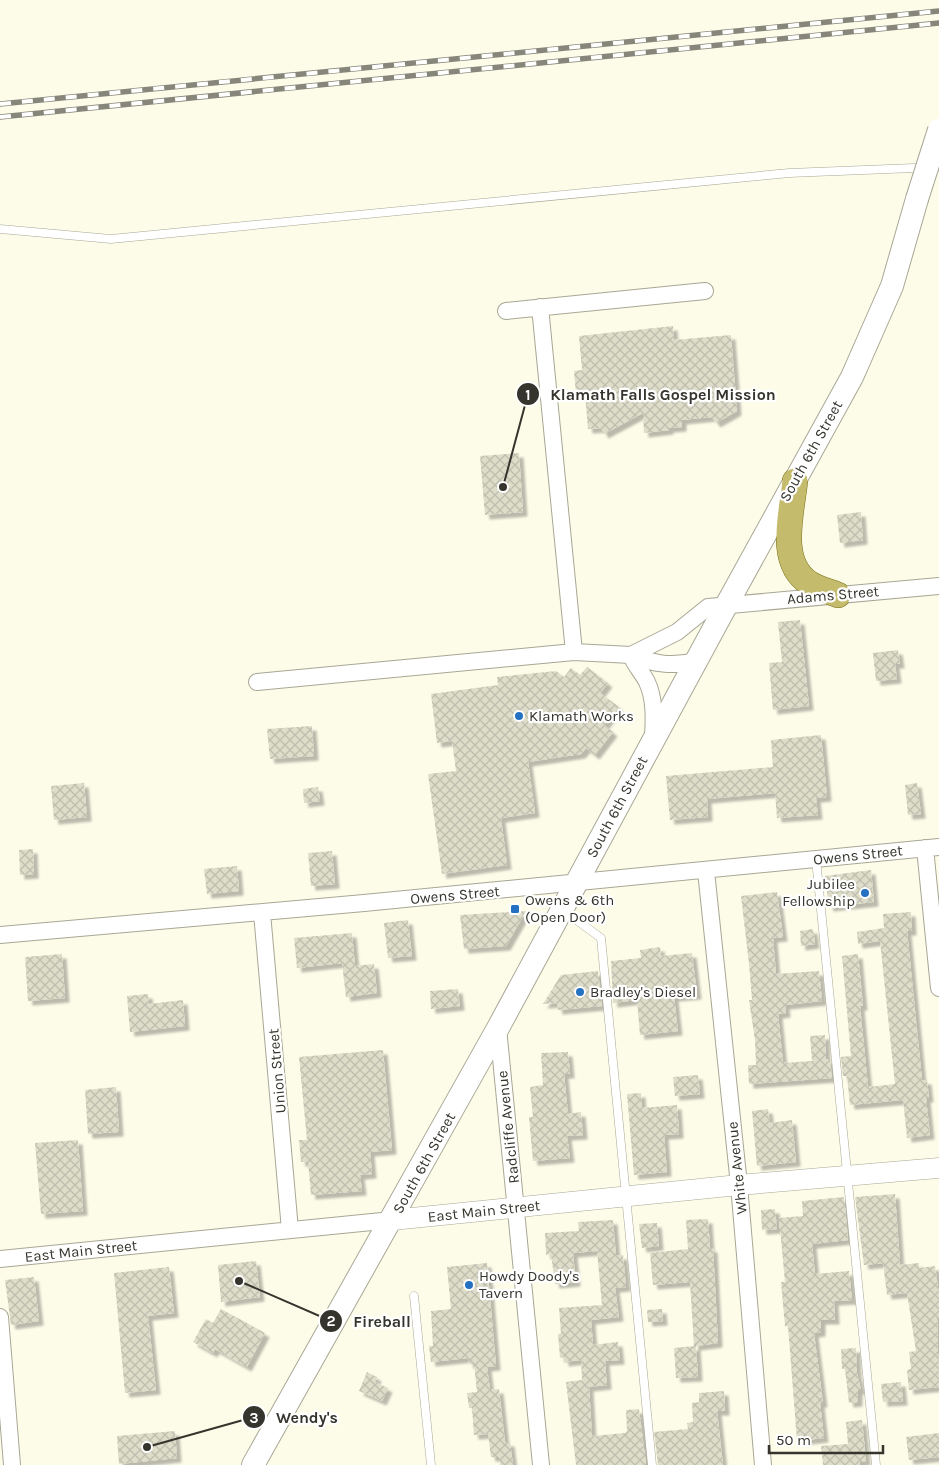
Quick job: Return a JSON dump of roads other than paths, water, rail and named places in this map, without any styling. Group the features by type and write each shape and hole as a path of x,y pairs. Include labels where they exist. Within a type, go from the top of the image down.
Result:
{"main road":[{"name":"South 6th Street","path":"253,1465 498,1028 852,377 892,286 939,130"},
{"path":"795,481 789,548 796,569 809,583 838,595"}],"street":[{"path":"506,311 705,291"},
{"path":"540,308 574,652"},
{"name":"Adams Street","path":"631,655 677,632 708,607 939,586"},
{"path":"256,682 574,652 631,655 650,663 668,665 680,665 696,661"},
{"path":"631,655 635,666 647,681 653,698 652,742"},
{"path":"932,847 939,988"},
{"name":"Owens Street","path":"0,935 706,871 932,847"},
{"name":"White Avenue","path":"706,871 739,1185 763,1465"},
{"name":"Union Street","path":"262,912 290,1230"},
{"name":"Radcliffe Avenue","path":"498,1028 541,1465"},
{"name":"East Main Street","path":"0,1259 739,1185 939,1168"},
{"path":"0,1317 12,1465"}],"lane":[{"path":"0,229 111,239 789,173 939,167"},
{"path":"816,859 876,1465"},
{"path":"562,909 601,938 628,1197 652,1465"},
{"path":"414,1296 431,1465"}],"railway":[{"path":"0,104 939,11"},
{"path":"0,117 939,23"}],"place":[{"name":"Klamath Falls Gospel Mission","path":"503,487"},
{"name":"Klamath Works","path":"519,716"},
{"name":"Jubilee Fellowship","path":"865,893"},
{"name":"Owens & 6th (Open Door)","path":"515,909"},
{"name":"Bradley's Diesel","path":"580,992"},
{"name":"Fireball","path":"239,1281"},
{"name":"Howdy Doody's Tavern","path":"469,1285"},
{"name":"Wendy's","path":"147,1447"}]}
